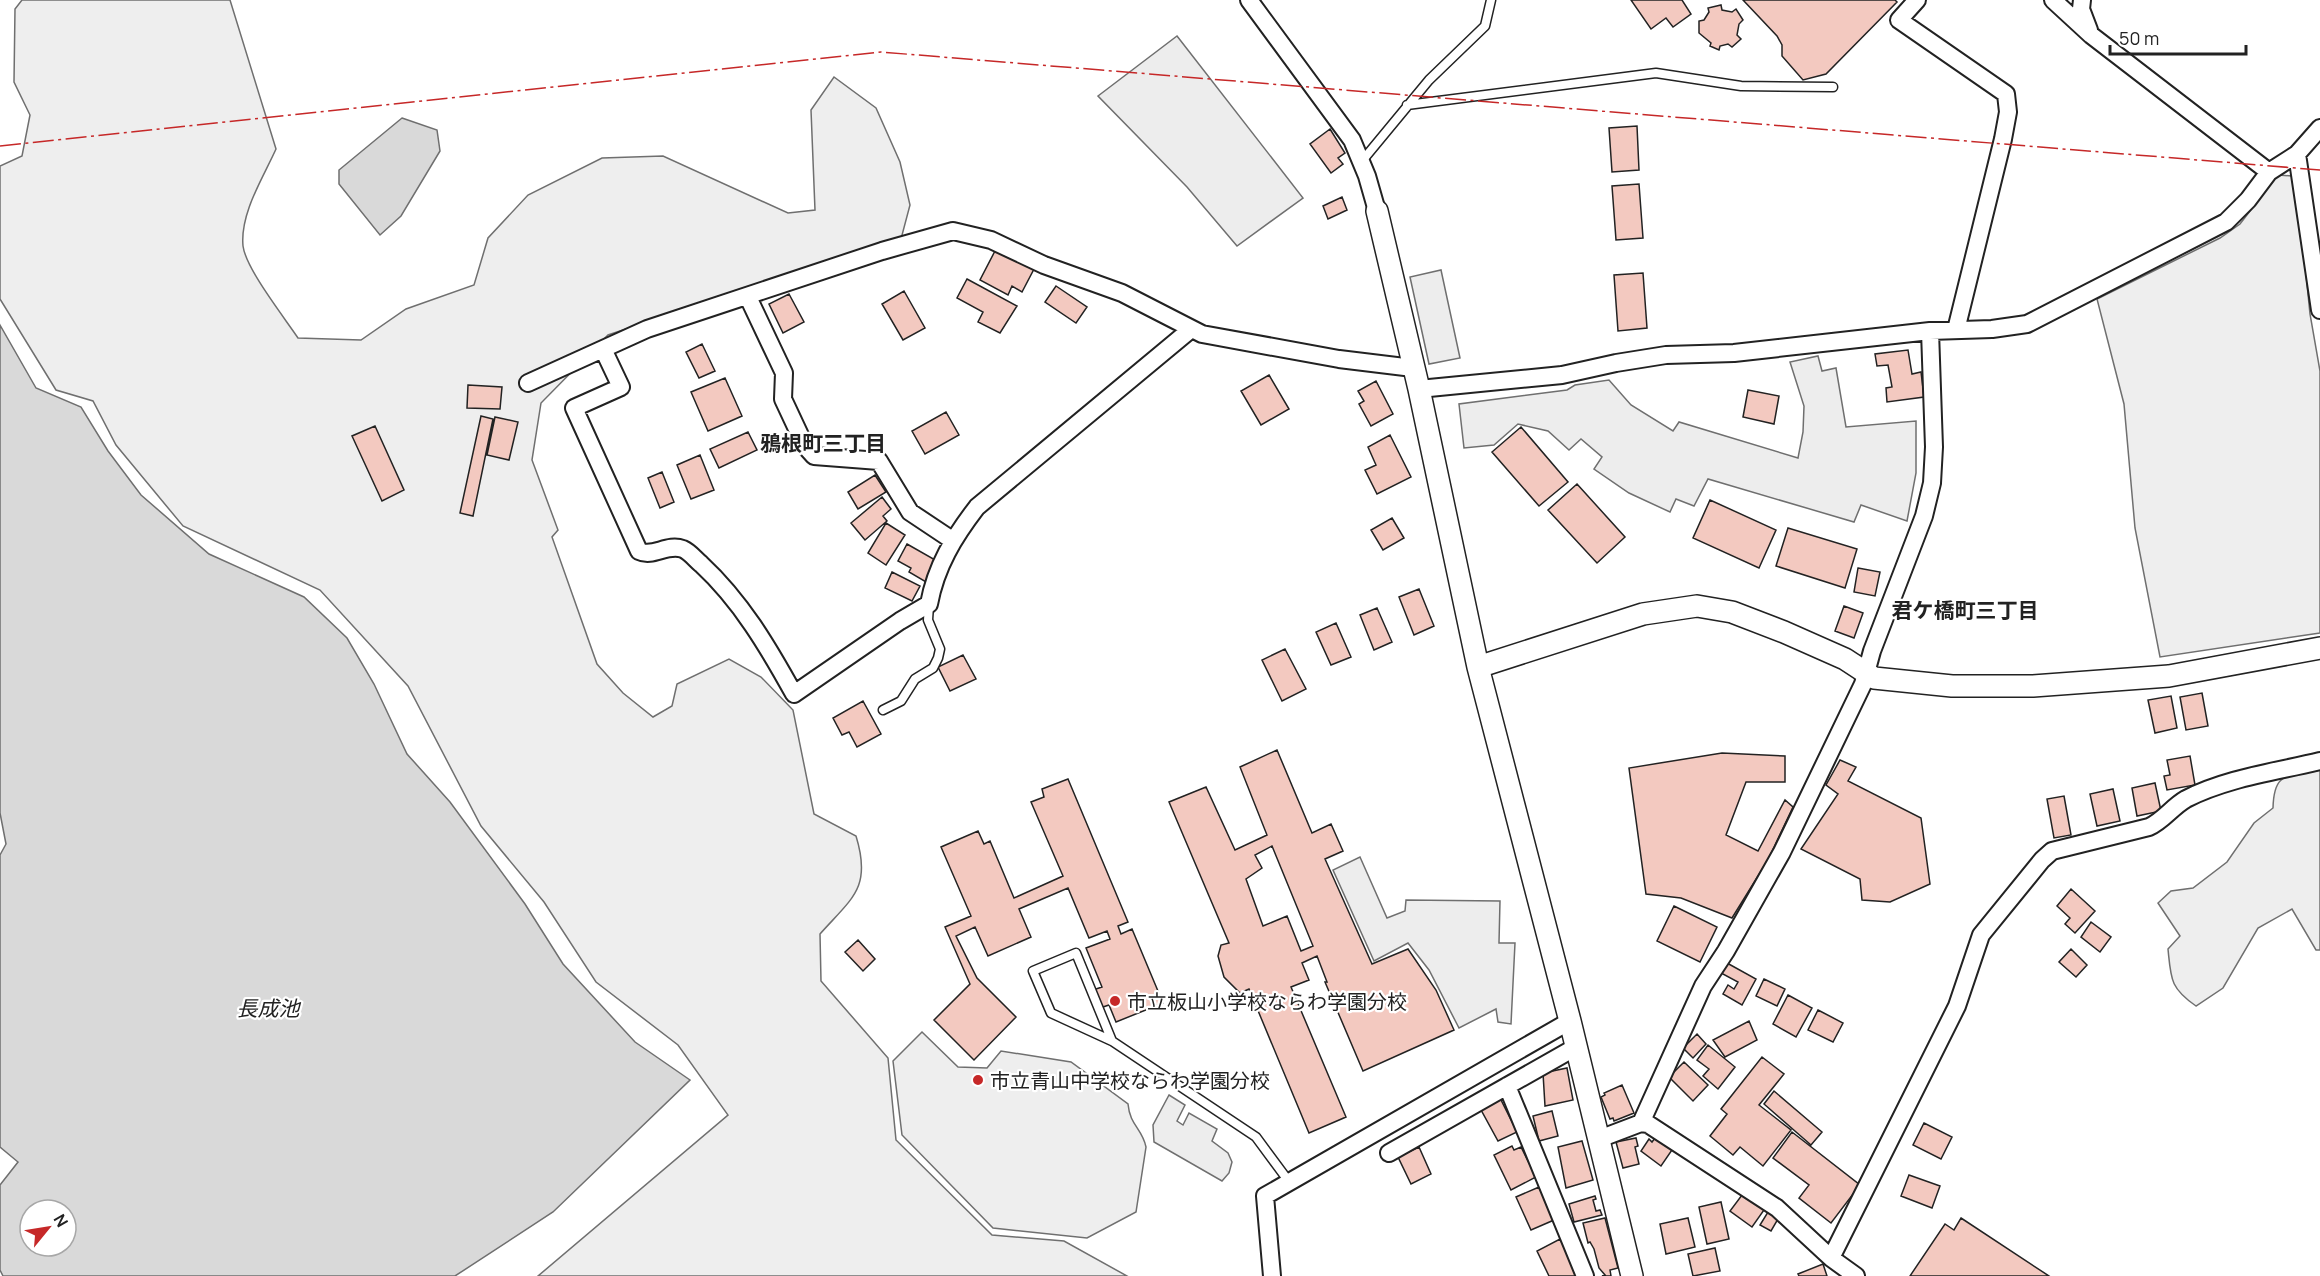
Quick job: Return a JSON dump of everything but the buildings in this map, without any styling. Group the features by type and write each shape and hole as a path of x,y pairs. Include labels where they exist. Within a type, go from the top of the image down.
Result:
{"street":[{"path":"1249,0 1352,140 1362,161 1377,211 1419,389 1478,667 1570,1021 1632,1276"},
{"path":"1917,0 1899,20 2006,94 2008,112 2003,139 1956,330"},
{"path":"2053,0 2091,35 2269,172"},
{"path":"2082,0 2080,9 2091,35"},
{"path":"1419,389 1562,375 1666,355 1803,347 1930,331 2027,324 2226,222 2248,200 2269,172 2298,154 2320,128"},
{"path":"2298,154 2320,309"},
{"path":"528,383 647,329 882,251 953,231 992,240 1044,265 1122,293 1190,330 1328,357 1413,368"},
{"path":"748,297 784,373 783,399 805,446 814,456 879,460 910,513 952,540"},
{"path":"603,349 621,387 574,408 639,551 645,554 673,546 686,550 713,575 768,645 794,694 900,621 929,604 933,584 952,540 977,507 1190,330"},
{"path":"1641,1124 1703,986 1726,951 1804,810 1866,673 1924,516 1932,483 1934,447 1930,331"},
{"path":"1478,667 1643,614 1697,606 1732,612 1784,632 1845,659 1874,678 1952,686 2103,682 2169,675 2320,648"},
{"path":"1831,1258 1957,1006 1981,934 2042,860 2052,851 2149,827 2158,823 2182,801 2200,793 2232,782 2320,761"},
{"path":"1272,1276 1264,1196 1570,1021"},
{"path":"1389,1152 1576,1047"},
{"path":"1507,1086 1586,1276"},
{"path":"1599,1139 1641,1124 1648,1124 1710,1167 1761,1197 1831,1258 1856,1276"}],"lane":[{"path":"1362,161 1429,80 1485,26 1491,0"},
{"path":"1407,105 1656,73 1741,86 1833,87"},
{"path":"884,710 901,701 915,679 933,668 938,658 940,649 928,620 929,604"},
{"path":"1112,1041 1076,953 1033,971 1051,1013 1112,1041 1256,1137 1290,1183"}],"shaded area":[{"path":"22,0 230,0 276,149 249,208 245,221 243,246 258,280 298,338 361,340 406,309 474,285 488,238 528,195 602,158 663,156 788,213 815,210 811,110 834,77 876,108 900,162 910,205 901,239 608,335 541,403 532,460 558,530 552,537 597,664 623,693 653,717 672,706 677,684 729,659 761,677 793,710 814,814 856,836 862,868 856,891 850,901 820,934 821,981 888,1058 896,1140 992,1235 1064,1241 1127,1276 538,1276 728,1115 678,1045 596,982 544,902 481,826 408,686 320,590 183,526 116,445 93,401 56,390 0,299 0,166 22,156 30,115 14,82 15,9"},
{"path":"1177,36 1303,198 1237,246 1187,187 1098,96"},
{"path":"2278,175 2292,176 2298,194 2310,314 2320,371 2320,633 2160,657 2135,528 2124,404 2097,299 2220,238 2240,224"},
{"path":"1441,270 1460,358 1429,364 1410,277"},
{"path":"1818,356 1822,371 1836,368 1846,427 1916,421 1916,473 1907,521 1861,505 1854,522 1708,479 1694,506 1676,499 1670,512 1629,493 1594,469 1602,457 1581,439 1569,450 1548,431 1518,424 1494,445 1464,448 1459,404 1567,390 1575,385 1609,380 1631,405 1673,431 1679,422 1798,458 1803,432 1804,406 1790,362"},
{"path":"2320,770 2320,950 2316,950 2292,909 2258,928 2223,988 2196,1006 2181,994 2173,982 2168,949 2180,936 2158,903 2171,891 2193,888 2227,862 2254,823 2273,808 2276,787 2280,781 2292,775"},
{"path":"1360,857 1387,918 1405,911 1406,900 1500,901 1499,943 1515,943 1511,1024 1498,1022 1496,1009 1459,1028 1429,970 1408,943 1374,961 1333,870"},
{"path":"922,1032 958,1067 987,1068 1001,1051 1071,1062 1128,1104 1131,1117 1146,1147 1136,1212 1087,1238 993,1228 902,1135 893,1061"},
{"path":"1169,1095 1185,1105 1177,1121 1183,1125 1189,1113 1217,1129 1212,1141 1228,1153 1232,1162 1229,1173 1222,1181 1154,1142 1153,1125"}],"water":[{"path":"402,118 437,130 440,151 401,216 380,235 339,184 339,170"},
{"name":"長成池","path":"0,325 36,388 81,407 108,451 141,495 209,554 304,597 347,638 374,684 407,754 450,802 525,904 563,964 635,1042 690,1080 553,1212 455,1276 3,1276 0,1270 0,1185 18,1162 0,1147 0,855 6,844 0,813"}],"power":[{"path":"0,146 881,52 2320,170"}],"place":[{"name":"市立板山小学校ならわ学園分校","path":"1115,1001"},
{"name":"市立青山中学校ならわ学園分校","path":"978,1080"}],"district":[{"name":"鴉根町三丁目","path":"823,443"},
{"name":"君ケ橋町三丁目","path":"1965,610"}]}
